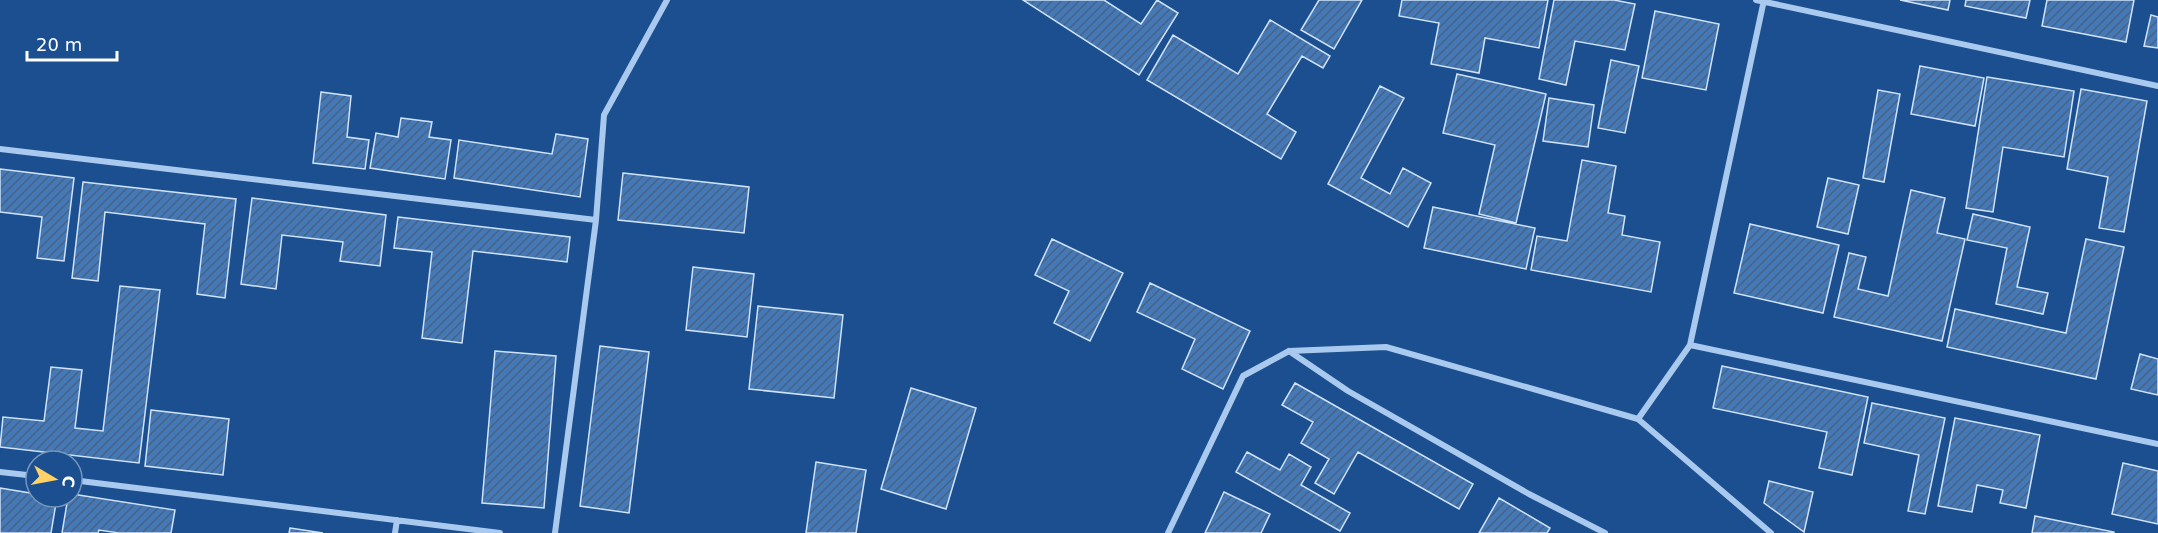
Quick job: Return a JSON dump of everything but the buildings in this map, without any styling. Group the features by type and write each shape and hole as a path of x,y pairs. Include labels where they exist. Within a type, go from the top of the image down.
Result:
{"street":[{"path":"555,533 596,220 604,115 667,0"},
{"path":"1756,0 2158,86"},
{"path":"1638,419 1690,345 1764,1"},
{"path":"0,148 596,220"},
{"path":"1690,345 2158,444"},
{"path":"1168,533 1243,376 1289,351 1386,347 1638,419 1771,533"},
{"path":"1289,351 1348,391 1529,494 1605,533"},
{"path":"0,472 24,475"},
{"path":"84,481 501,533"},
{"path":"395,533 397,520"}]}
